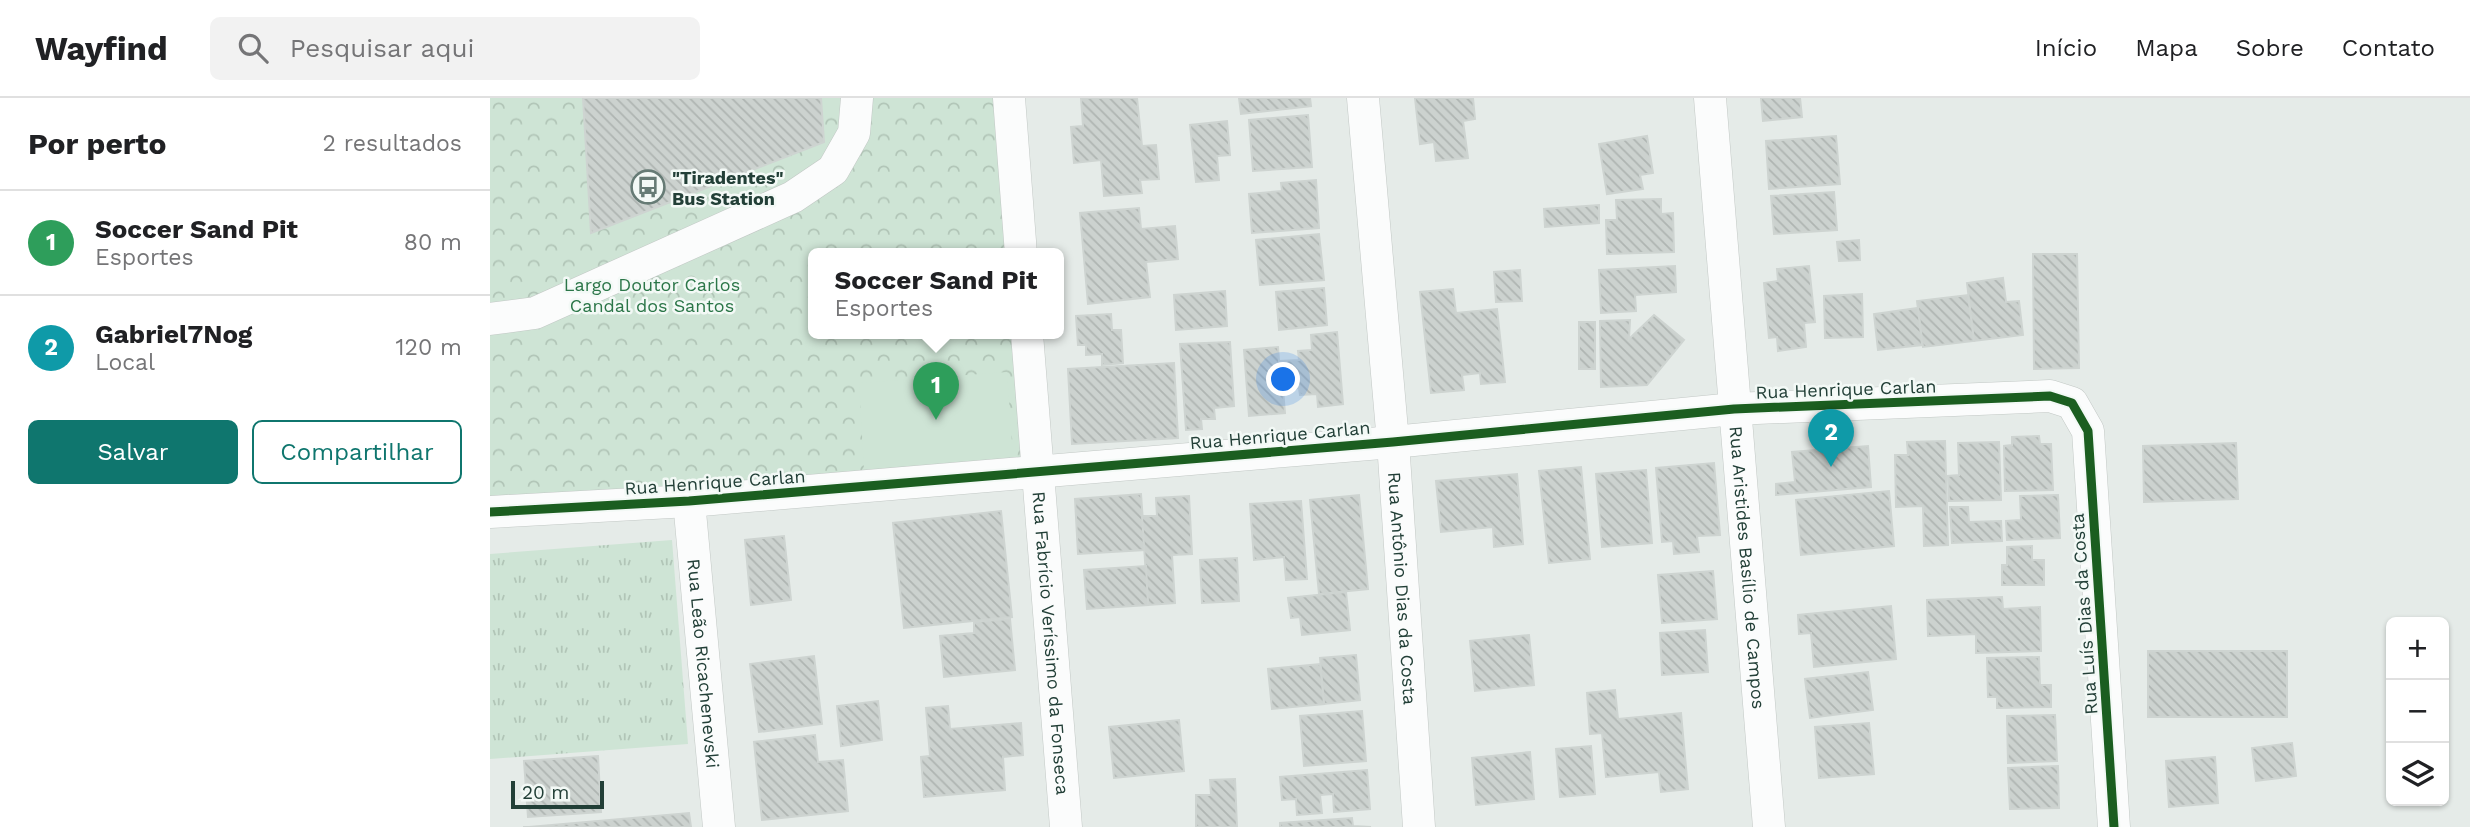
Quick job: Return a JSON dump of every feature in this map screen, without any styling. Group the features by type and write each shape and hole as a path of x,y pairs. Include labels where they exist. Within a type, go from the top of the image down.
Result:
{"street":[{"path":"490,320 535,313 793,197 832,170 854,133 857,98"},
{"path":"1009,98 1021,248"},
{"name":"Rua Antônio Dias da Costa","path":"1363,98 1392,442 1419,827"},
{"name":"Rua Aristides Basílio de Campos","path":"1710,98 1769,827"},
{"name":"Rua Fabrício Veríssimo da Fonseca","path":"1027,339 1066,827"},
{"name":"Rua Henrique Carlan","path":"490,512 689,501 1392,442 1734,409 2050,396 2072,402"},
{"name":"Rua Luís Dias da Costa","path":"2072,402 2088,431 2114,827"},
{"name":"Rua Leão Ricachenevski","path":"689,501 719,827"}],"green space":[{"name":"Largo Doutor Carlos Candal dos Santos","path":"490,98 999,98 1010,248 808,248 808,339 1016,339 1026,462 490,502"},
{"path":"1007,372 1013,458 864,470 859,383"},
{"path":"672,540 688,744 490,759 490,554"}],"building":[{"name":"\"Tiradentes\" Bus Station","path":"583,98 821,98 824,142 591,233"},
{"path":"1081,98 1137,98 1142,146 1156,145 1159,179 1140,180 1142,193 1104,196 1101,160 1074,163 1071,127 1083,126"},
{"path":"1239,98 1310,98 1311,106 1241,114"},
{"path":"1415,98 1473,98 1475,119 1463,121 1468,158 1436,161 1434,142 1420,144"},
{"path":"1761,98 1800,98 1802,117 1763,121"},
{"path":"1308,115 1312,167 1253,171 1249,120"},
{"path":"1227,121 1230,155 1217,156 1219,180 1196,182 1190,125"},
{"path":"1647,136 1653,173 1640,175 1643,189 1607,194 1599,144"},
{"path":"1836,136 1840,184 1769,189 1766,141"},
{"path":"1316,180 1319,228 1252,233 1249,194 1282,191 1281,183"},
{"path":"1834,192 1837,230 1774,234 1771,196"},
{"path":"1661,199 1661,214 1673,213 1674,252 1607,254 1606,220 1617,220 1616,200"},
{"path":"1599,205 1599,223 1545,227 1544,209"},
{"path":"1139,208 1141,229 1175,226 1178,259 1146,262 1150,297 1088,304 1080,213"},
{"path":"1319,234 1324,280 1260,285 1256,240"},
{"path":"1859,240 1860,260 1839,261 1837,242"},
{"path":"2033,254 2077,254 2079,368 2034,369"},
{"path":"1675,266 1676,292 1635,295 1636,311 1601,313 1599,270"},
{"path":"1809,266 1815,322 1804,323 1806,347 1778,351 1777,337 1769,338 1764,283 1778,281 1777,269"},
{"path":"1520,270 1522,301 1496,302 1494,272"},
{"path":"2003,278 2006,302 2019,301 2023,335 1974,341 1967,283"},
{"path":"1324,288 1327,325 1279,330 1276,292"},
{"path":"1453,289 1456,313 1497,309 1505,382 1481,384 1480,373 1462,375 1464,390 1431,393 1420,292"},
{"path":"1225,291 1227,326 1176,330 1174,295"},
{"path":"1862,294 1863,337 1825,338 1824,296"},
{"path":"1968,295 1974,341 1923,347 1917,301"},
{"path":"1918,308 1922,345 1878,350 1874,314"},
{"path":"1111,314 1112,330 1121,330 1123,363 1102,365 1102,354 1086,355 1086,345 1078,345 1076,316"},
{"path":"1654,315 1684,340 1647,385 1601,387 1600,321 1630,320 1629,339"},
{"path":"1579,322 1595,322 1595,369 1579,369"},
{"path":"1337,332 1343,404 1318,407 1317,394 1300,395 1299,388 1283,390 1285,413 1249,416 1244,350 1278,347 1279,361 1299,360 1298,351 1312,350 1311,335"},
{"path":"1230,342 1234,406 1214,408 1215,419 1201,419 1202,429 1186,430 1180,344"},
{"path":"1174,363 1178,438 1072,444 1068,369"},
{"path":"2039,436 2040,444 2051,444 2053,490 2005,491 2004,446 2012,445 2012,437"},
{"path":"1945,441 1948,545 1924,546 1923,506 1896,507 1895,455 1908,455 1907,442"},
{"path":"1999,442 2001,500 1949,501 1948,476 1959,475 1958,443"},
{"path":"2236,443 2238,499 2144,502 2143,446"},
{"path":"1868,446 1871,487 1776,495 1776,484 1795,482 1792,452"},
{"path":"1714,463 1720,535 1697,536 1699,552 1674,554 1673,541 1662,542 1656,468"},
{"path":"1581,467 1590,559 1549,563 1539,471"},
{"path":"1646,470 1652,543 1602,547 1596,474"},
{"path":"1517,474 1523,544 1494,547 1493,527 1441,532 1436,481"},
{"path":"1889,491 1894,546 1801,555 1796,500"},
{"path":"1141,494 1145,550 1078,554 1075,499"},
{"path":"1359,495 1368,589 1319,594 1310,500"},
{"path":"2058,495 2060,538 2007,540 2006,521 2021,520 2020,496"},
{"path":"1189,496 1192,554 1172,555 1175,603 1148,605 1142,516 1157,516 1156,498"},
{"path":"1301,501 1307,579 1286,580 1284,557 1254,560 1250,504"},
{"path":"1950,507 1968,507 1969,522 2001,521 2002,541 1952,543"},
{"path":"1001,511 1012,617 904,628 893,523"},
{"path":"784,536 791,600 751,605 745,540"},
{"path":"2032,546 2032,560 2044,560 2044,585 2002,585 2002,565 2007,565 2007,547"},
{"path":"1237,558 1239,601 1202,603 1200,560"},
{"path":"1146,566 1148,605 1087,609 1084,570"},
{"path":"1713,571 1717,619 1662,623 1658,575"},
{"path":"1346,592 1350,630 1302,635 1300,617 1291,618 1288,598"},
{"path":"2002,597 2003,609 2040,607 2041,651 1976,653 1976,634 1928,636 1927,600"},
{"path":"1891,606 1896,659 1814,667 1811,633 1799,634 1798,615"},
{"path":"1010,619 1015,670 944,677 940,636 974,633 974,622"},
{"path":"1705,630 1708,672 1662,675 1660,633"},
{"path":"1529,635 1534,685 1475,691 1470,641"},
{"path":"2148,651 2287,651 2287,717 2148,717"},
{"path":"1356,655 1360,700 1324,704 1320,658"},
{"path":"814,656 822,724 759,732 750,664"},
{"path":"2039,657 2040,685 2051,685 2051,707 1997,708 1997,697 1988,697 1987,658"},
{"path":"1320,664 1324,704 1272,709 1268,669"},
{"path":"1868,672 1873,710 1810,718 1805,679"},
{"path":"1615,690 1618,719 1681,713 1688,789 1661,792 1659,772 1606,777 1602,733 1590,734 1587,693"},
{"path":"878,701 882,740 841,746 837,706"},
{"path":"948,706 950,729 1021,723 1023,755 1003,757 1005,790 924,797 921,757 930,756 926,708"},
{"path":"1362,711 1366,761 1304,766 1300,716"},
{"path":"2055,715 2057,761 2008,763 2007,716"},
{"path":"1179,720 1184,771 1114,778 1109,727"},
{"path":"1869,723 1874,774 1819,778 1815,727"},
{"path":"815,735 818,762 843,760 848,811 762,820 754,742"},
{"path":"2292,743 2296,776 2256,781 2252,748"},
{"path":"1591,746 1595,794 1560,797 1556,749"},
{"path":"1530,752 1534,799 1476,805 1472,758"},
{"path":"598,756 601,812 528,817 524,761"},
{"path":"2215,757 2218,803 2169,807 2166,761"},
{"path":"2058,766 2059,808 2010,809 2008,768"},
{"path":"1367,770 1370,809 1334,812 1333,794 1320,795 1322,813 1297,815 1296,799 1282,800 1280,777"},
{"path":"1235,779 1237,827 1196,827 1196,795 1211,795 1210,780"},
{"path":"689,813 691,827 529,827"},
{"path":"1352,818 1353,826 1371,827 1280,827 1280,823"}],"cycle path":[{"path":"490,512 689,501 1393,442 1734,409 2050,396 2072,403 2088,431 2114,827"}],"place":[{"name":"\"Tiradentes\" Bus Station","path":"648,187"},
{"name":"Soccer Sand Pit","path":"936,420"},
{"name":"Gabriel7Nog","path":"1831,467"}]}
